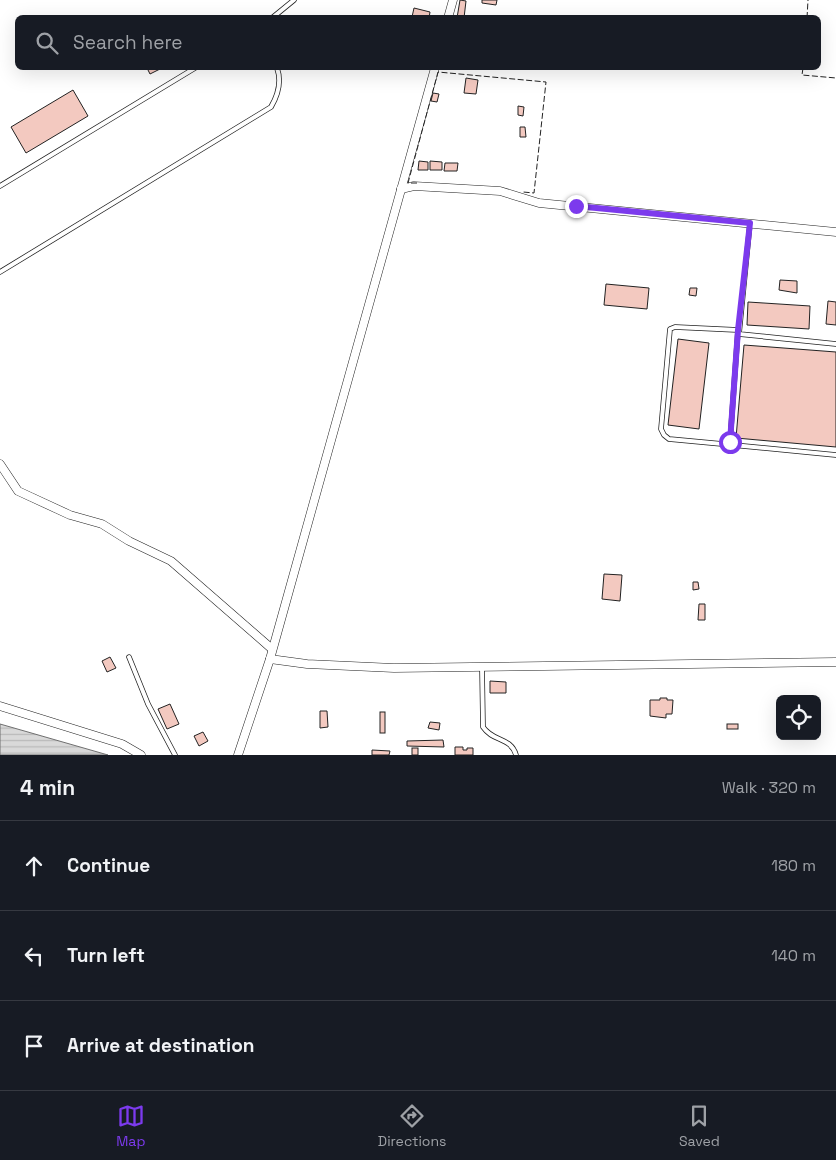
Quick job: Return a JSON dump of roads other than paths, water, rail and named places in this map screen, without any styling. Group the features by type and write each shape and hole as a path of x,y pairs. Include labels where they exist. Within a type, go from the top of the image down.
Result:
{"street":[{"path":"449,15 453,0"},
{"path":"238,755 270,659 433,70"},
{"path":"401,189 414,186 500,191 539,203 836,232"},
{"path":"0,464 18,491 70,515 102,524 129,541 171,561 272,649"},
{"path":"270,659 307,664 394,668 836,662"},
{"path":"0,706 122,744 141,755"}],"lane":[{"path":"276,15 294,0"},
{"path":"0,186 192,70"},
{"path":"0,272 272,107 278,94 278,70"},
{"path":"733,445 730,442 738,330 750,223"},
{"path":"738,330 675,327 670,329 661,429 664,435 669,439 836,455"},
{"path":"738,330 739,334 743,336 836,344"},
{"path":"129,657 148,704 175,755"},
{"path":"482,667 483,728 488,735 511,745 516,755"}]}
